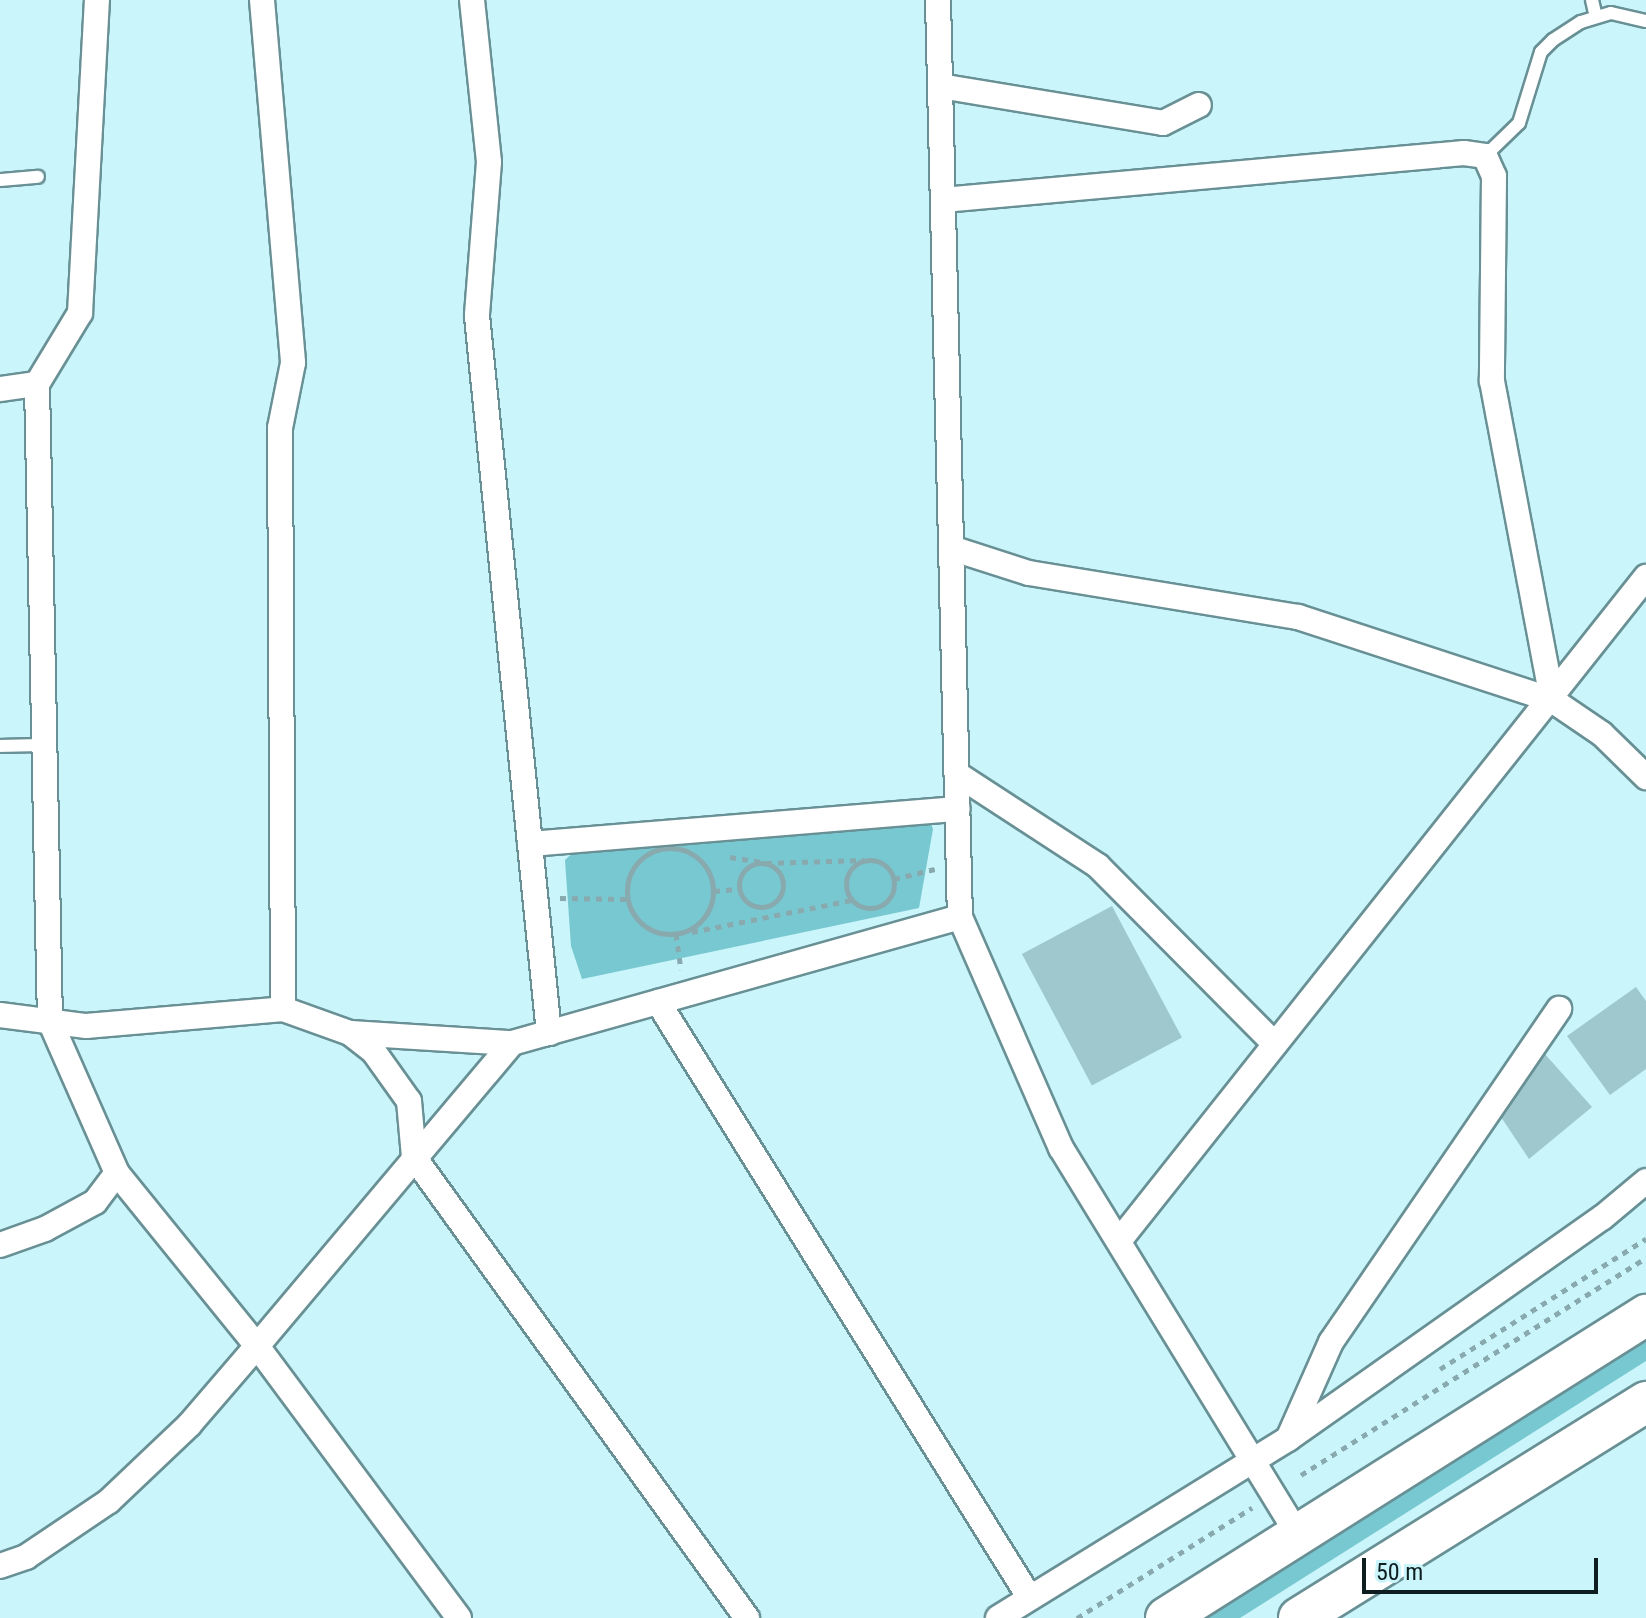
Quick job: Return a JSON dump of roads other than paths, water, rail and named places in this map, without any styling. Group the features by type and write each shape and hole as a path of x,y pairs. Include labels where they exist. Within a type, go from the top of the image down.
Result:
{"main road":[{"path":"1166,1618 1646,1315"},
{"path":"1299,1618 1646,1402"}],"street":[{"path":"97,0 80,313 37,384 50,1021 117,1173 257,1346 459,1618"},
{"path":"262,0 293,363 280,428 283,1009"},
{"path":"472,0 489,162 477,316 549,1033"},
{"path":"938,0 960,917 1061,1148 1255,1459 1298,1534"},
{"path":"940,86 1163,123 1199,105"},
{"path":"943,200 1464,153 1485,156 1494,176 1492,381 1552,700"},
{"path":"0,389 37,384"},
{"path":"951,548 1029,573 1298,617 1552,700 1602,734 1646,777"},
{"path":"1119,1241 1552,700 1646,577"},
{"path":"957,774 1098,866 1275,1044"},
{"path":"530,844 958,809"},
{"path":"0,1015 86,1026 283,1009 350,1033 512,1043 960,917"},
{"path":"658,1002 1028,1595"},
{"path":"1288,1439 1331,1342 1559,1009"},
{"path":"350,1033 374,1052 409,1101 414,1157 747,1618"},
{"path":"0,1566 26,1557 109,1501 189,1425 512,1043"},
{"path":"0,1245 45,1229 95,1202 117,1173"},
{"path":"998,1618 1028,1595 1288,1439 1591,1226 1646,1181"}],"lane":[{"path":"1592,0 1596,17"},
{"path":"1485,156 1519,123 1541,52 1567,29 1611,13 1646,21"},
{"path":"0,180 38,177"},
{"path":"0,746 45,745"}]}
